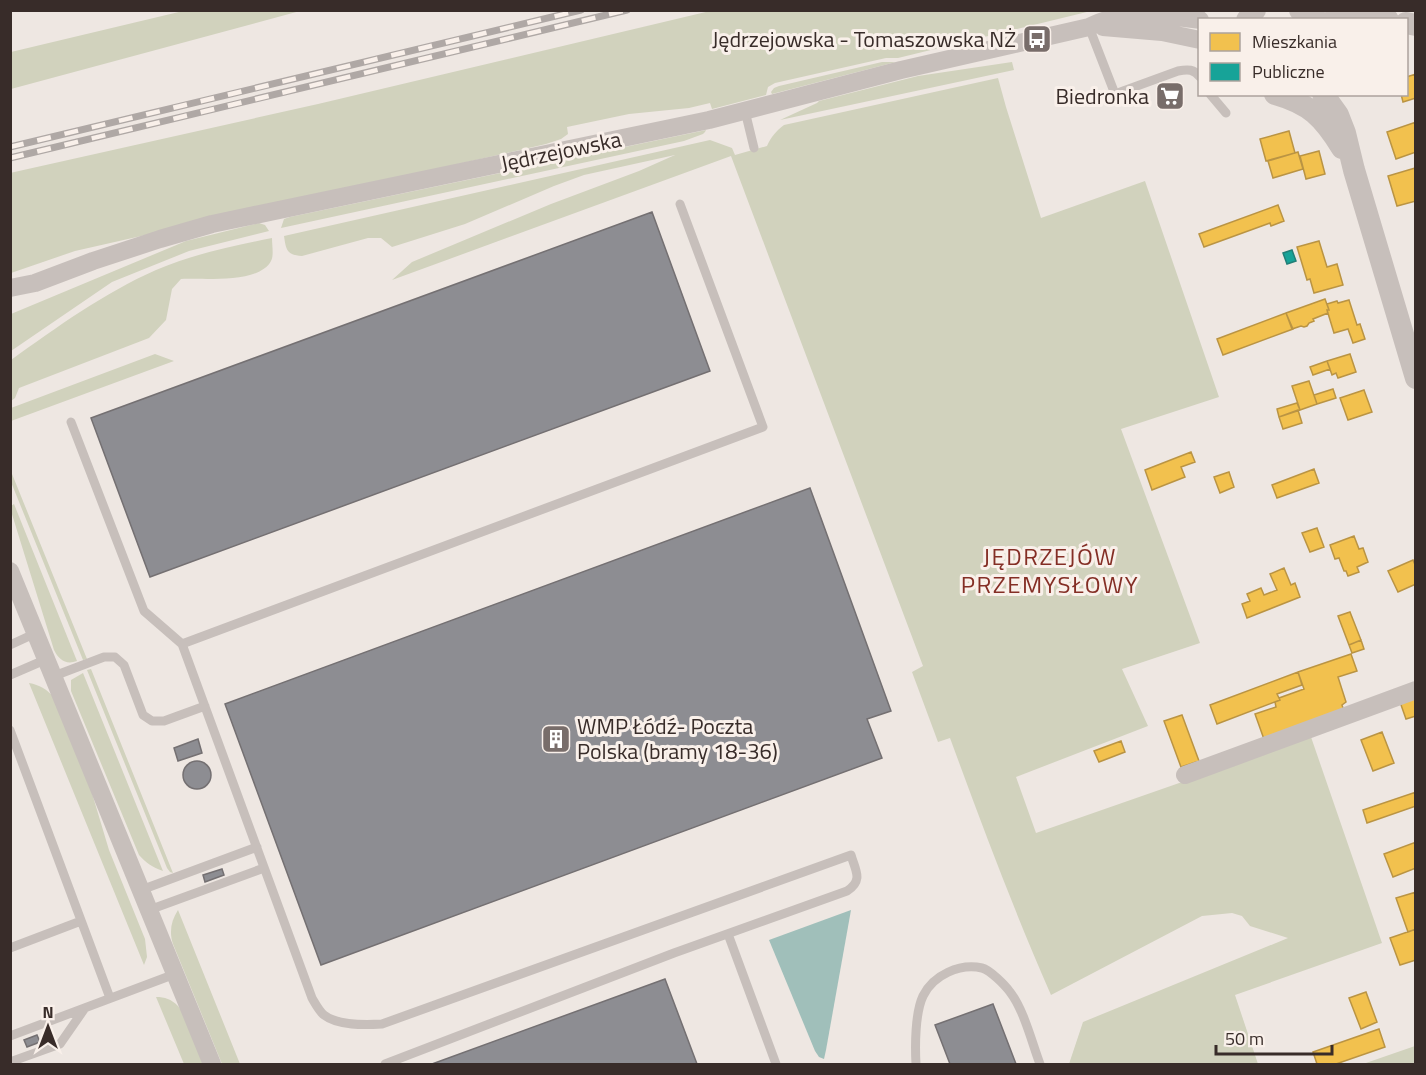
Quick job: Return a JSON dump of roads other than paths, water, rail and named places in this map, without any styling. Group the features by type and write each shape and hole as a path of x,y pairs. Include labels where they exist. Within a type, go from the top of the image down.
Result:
{"street":[{"name":"Jędrzejowska","path":"1089,27 1100,21 1119,16 1163,15 1198,20"},
{"path":"1349,18 1365,16 1376,18"},
{"name":"Jędrzejowska","path":"10,288 35,283 126,250 212,224 745,111 901,70 1089,27 1135,29 1198,39"},
{"path":"1281,96 1307,107 1321,120 1337,140 1354,170"},
{"path":"1325,96 1341,123 1348,143 1416,378"},
{"name":"Jędrzejowska","path":"10,299 35,283"},
{"path":"10,571 212,1065"},
{"path":"1185,775 1416,690"}],"lane":[{"path":"1089,27 1115,94 1178,71 1195,71 1198,75"},
{"path":"1212,96 1226,113"},
{"path":"745,111 754,148"},
{"path":"182,644 763,427 680,204"},
{"path":"71,422 144,611 182,644 312,998 323,1014 339,1022 362,1026 382,1024 850,855 858,876 855,886 847,891 674,953 385,1065"},
{"path":"10,645 36,633"},
{"path":"54,676 104,657 115,657 124,665 143,715 152,721 164,721 205,706"},
{"path":"10,675 46,659"},
{"path":"10,730 110,998"},
{"path":"141,890 257,847"},
{"path":"149,910 264,868"},
{"path":"10,948 81,921"},
{"path":"728,934 776,1065"},
{"path":"916,1065 915,1046 923,996 938,978 949,971 964,967 984,968 1011,992 1040,1065"},
{"path":"10,1036 175,974"},
{"path":"10,1062 60,1044 85,1008"}],"water":[{"path":"851,910 824,1059 819,1057 815,1051 769,940"}],"railway":[{"path":"10,147 581,10"},
{"path":"10,158 627,10"}],"place":[{"name":"Jędrzejowska - Tomaszowska NŻ","path":"1037,39"},
{"name":"Biedronka","path":"1170,96"},
{"name":"WMP Łódź- Poczta Polska (bramy 18-36)","path":"556,739"}],"district":[{"name":"JĘDRZEJÓW PRZEMYSŁOWY","path":"1050,571"}]}
